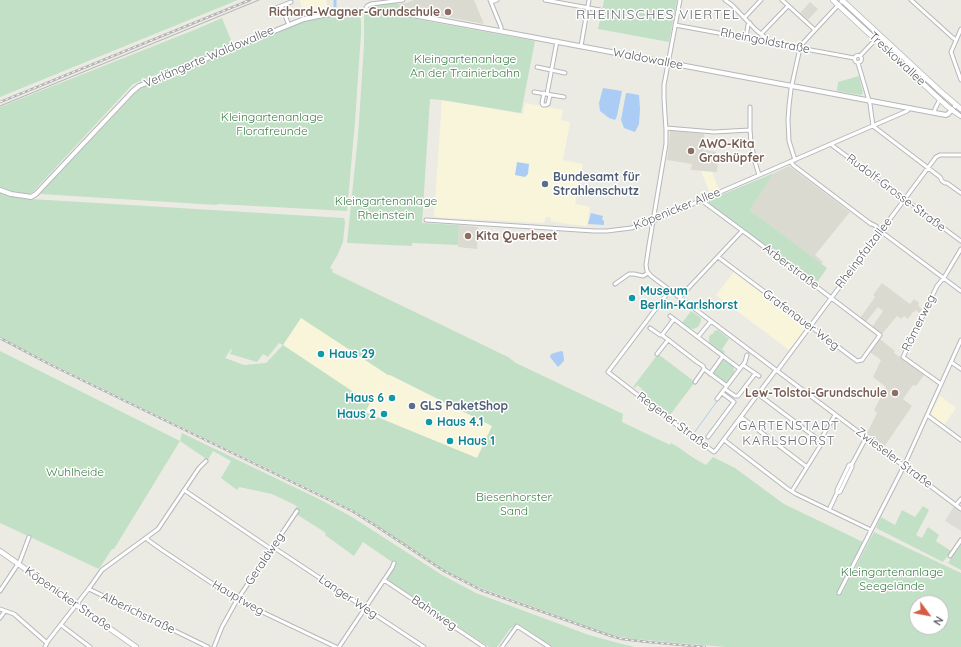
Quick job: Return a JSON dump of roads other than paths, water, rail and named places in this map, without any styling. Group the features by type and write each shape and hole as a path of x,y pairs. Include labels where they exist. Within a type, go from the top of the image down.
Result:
{"main road":[{"name":"Treskowallee","path":"833,0 952,110 961,116"},
{"name":"Treskowallee","path":"843,0 961,109"},
{"name":"Köpenicker Straße","path":"0,551 136,647"}],"street":[{"path":"368,0 371,4"},
{"path":"363,10 371,4 403,0"},
{"path":"496,0 490,1 501,26 501,31"},
{"path":"545,0 600,10"},
{"path":"580,46 589,0"},
{"path":"615,284 629,274 643,276 648,273 646,265 665,151 666,128 664,85 680,0"},
{"path":"725,0 768,40 767,42"},
{"path":"744,17 760,0"},
{"path":"782,0 815,30"},
{"path":"843,0 800,48 789,106 789,141 793,164 872,226 961,292"},
{"path":"911,0 955,41"},
{"name":"Verlängerte Waldowallee","path":"271,10 291,2"},
{"name":"Verlängerte Waldowallee","path":"281,6 289,24"},
{"path":"761,34 788,6"},
{"name":"Waldowallee","path":"363,10 391,11 934,113 946,115 952,110"},
{"name":"Verlängerte Waldowallee","path":"0,190 11,194 31,197 36,194 136,88 304,18 363,10"},
{"path":"746,38 748,25 750,23"},
{"name":"Rheingoldstraße","path":"675,24 854,58"},
{"path":"961,29 951,52 961,80"},
{"path":"876,39 860,56 856,56 854,58 855,62 858,63 870,104 873,126 940,178 947,180 947,183 961,193"},
{"path":"547,94 557,42"},
{"path":"858,63 861,60 860,56"},
{"path":"537,68 565,73"},
{"path":"534,92 564,97"},
{"path":"934,113 934,109 940,99"},
{"path":"952,110 956,105"},
{"path":"750,107 750,130 753,154 759,175"},
{"name":"Köpenicker Allee","path":"426,220 599,231 631,228 654,221 908,112 910,108"},
{"path":"666,128 714,132 750,130"},
{"name":"Rudolf-Grosse-Straße","path":"832,144 961,242"},
{"name":"Rheinpfalzallee","path":"777,370 831,298 879,230 938,155 961,155"},
{"name":"Arberstraße","path":"703,199 704,203 880,335"},
{"path":"680,297 742,231"},
{"name":"Römerweg","path":"941,384 902,357 937,286 944,279 961,249"},
{"name":"Grafenauer Weg","path":"718,257 857,361 862,360 880,335"},
{"name":"Zwieseler Straße","path":"648,273 961,509"},
{"name":"Regener Straße","path":"670,290 608,372 712,451 714,452 716,450 777,370"},
{"path":"670,316 740,369"},
{"path":"662,335 674,319"},
{"path":"698,337 711,321"},
{"path":"650,328 662,335 703,366 704,369 735,396 738,396 755,374"},
{"path":"657,354 668,340"},
{"path":"839,593 904,466 961,340"},
{"path":"717,399 746,362 747,355"},
{"path":"710,374 723,356"},
{"path":"951,362 961,369"},
{"path":"743,365 759,376"},
{"path":"695,382 704,369"},
{"path":"708,437 734,402 722,393"},
{"path":"758,394 821,440"},
{"path":"792,491 820,446 821,440 836,415"},
{"path":"927,415 961,440"},
{"path":"741,417 807,467"},
{"path":"829,510 837,493 840,492 863,441 866,438"},
{"path":"724,440 792,491 871,530"},
{"path":"45,647 102,570 158,529 199,468 206,461"},
{"name":"Langer Weg","path":"184,490 424,647"},
{"path":"956,505 961,499"},
{"name":"Geraldweg","path":"214,647 222,627 237,600 297,511"},
{"path":"0,591 19,564 29,537"},
{"name":"Hauptweg","path":"146,538 237,600 337,647"},
{"path":"950,556 961,540"},
{"path":"337,647 394,564"},
{"name":"Bahnweg","path":"384,580 484,647"},
{"name":"Alberichstraße","path":"89,589 208,647"},
{"path":"0,609 14,614 47,643"},
{"path":"0,618 5,611"},
{"path":"61,625 90,647"},
{"path":"502,647 517,626 549,647"}],"water":[{"path":"603,88 622,91 615,120 609,118 600,111 599,103"},
{"path":"626,93 639,95 639,124 635,132 624,128 621,120"},
{"path":"517,162 529,164 528,174 525,177 515,175"},
{"path":"591,213 603,216 602,219 604,221 604,225 588,224"},
{"path":"561,351 563,352 564,361 558,367 550,357 551,354"}],"waterway":[{"path":"335,0 335,6"},
{"path":"694,433 718,400"}],"tram line":[{"path":"0,106 259,0"},
{"path":"837,0 961,114"}],"railway":[{"path":"0,102 250,0"},
{"path":"0,338 51,365 352,511 444,571 481,590 622,639 705,647"}],"place":[{"name":"Richard-Wagner-Grundschule","path":"448,12"},
{"name":"AWO-Kita Grashüpfer","path":"691,151"},
{"name":"Bundesamt für Strahlenschutz","path":"545,184"},
{"name":"Kita Querbeet","path":"468,236"},
{"name":"Museum Berlin-Karlshorst","path":"632,298"},
{"name":"Haus 29","path":"321,354"},
{"name":"Lew-Tolstoi-Grundschule","path":"895,393"},
{"name":"Haus 6","path":"392,398"},
{"name":"GLS PaketShop","path":"412,406"},
{"name":"Haus 2","path":"384,414"},
{"name":"Haus 4.1","path":"429,422"},
{"name":"Haus 1","path":"450,441"}],"district":[{"name":"RHEINISCHES VIERTEL","path":"658,15"},
{"name":"GARTENSTADT KARLSHORST","path":"789,434"}],"park label":[{"name":"Kleingartenanlage An der Trainierbahn","path":"465,66"},
{"name":"Kleingartenanlage Florafreunde","path":"272,124"},
{"name":"Kleingartenanlage Rheinstein","path":"386,208"},
{"name":"Wuhlheide","path":"75,472"},
{"name":"Biesenhorster Sand","path":"514,504"},
{"name":"Kleingartenanlage Seegelände","path":"892,579"}]}
